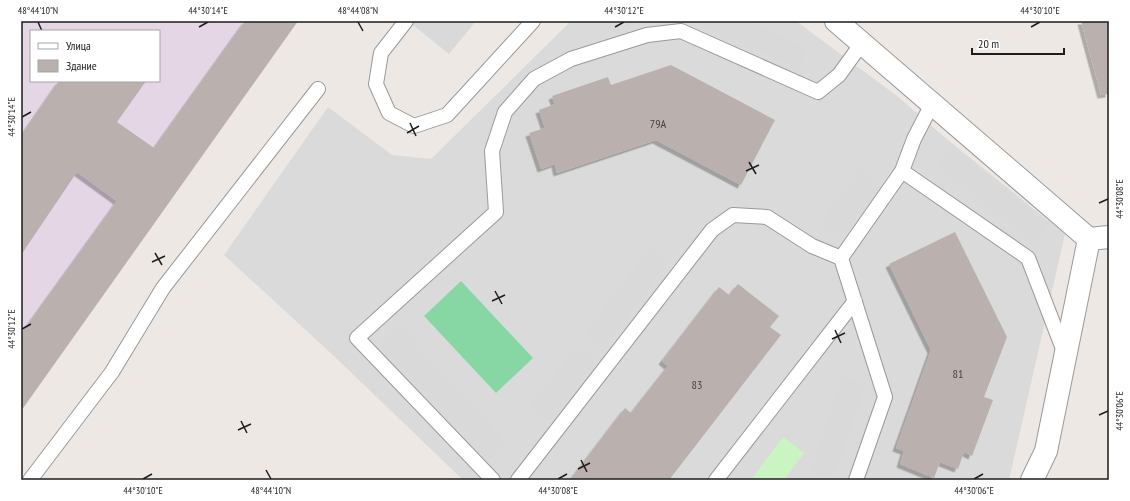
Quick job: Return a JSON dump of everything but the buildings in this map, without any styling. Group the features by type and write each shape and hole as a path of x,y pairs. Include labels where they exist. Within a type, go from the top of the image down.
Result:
{"street":[{"path":"836,21 932,104 1099,238 1065,355 1046,451 1032,480"}],"lane":[{"path":"406,21 381,53 376,84 389,113 414,126 447,115 533,21"},
{"path":"493,480 357,338 496,212 492,151 505,112 534,79 571,59 646,35 681,30 818,92 839,75 862,43"},
{"path":"30,480 112,372 163,288 318,88"},
{"path":"841,258 902,171 914,139 932,104"},
{"path":"902,171 1028,258 1065,355"},
{"path":"518,480 712,230 733,215 767,217 812,246 841,258"},
{"path":"841,258 885,397 856,480"},
{"path":"716,480 854,301"}],"shaded area":[{"path":"21,21 298,21 21,411"},
{"path":"408,21 476,21 449,54"},
{"path":"571,21 796,21 897,96 948,140 1065,234 1009,480 463,480 336,358 224,255 328,107 392,155 431,159"},
{"path":"607,21 653,21 610,33"},
{"path":"693,21 745,21 807,48 799,68"},
{"path":"953,148 1048,225 1034,243 939,165"},
{"path":"861,171 880,187 840,237 821,221"},
{"path":"651,248 669,262 603,347 585,333"},
{"path":"400,329 506,443 487,461 381,347"},
{"path":"576,348 595,363 549,422 530,407"},
{"path":"843,377 865,385 833,480 808,480"}],"green space":[{"path":"461,281 533,358 496,393 424,316"},
{"path":"783,437 804,453 784,480 751,480"}]}
